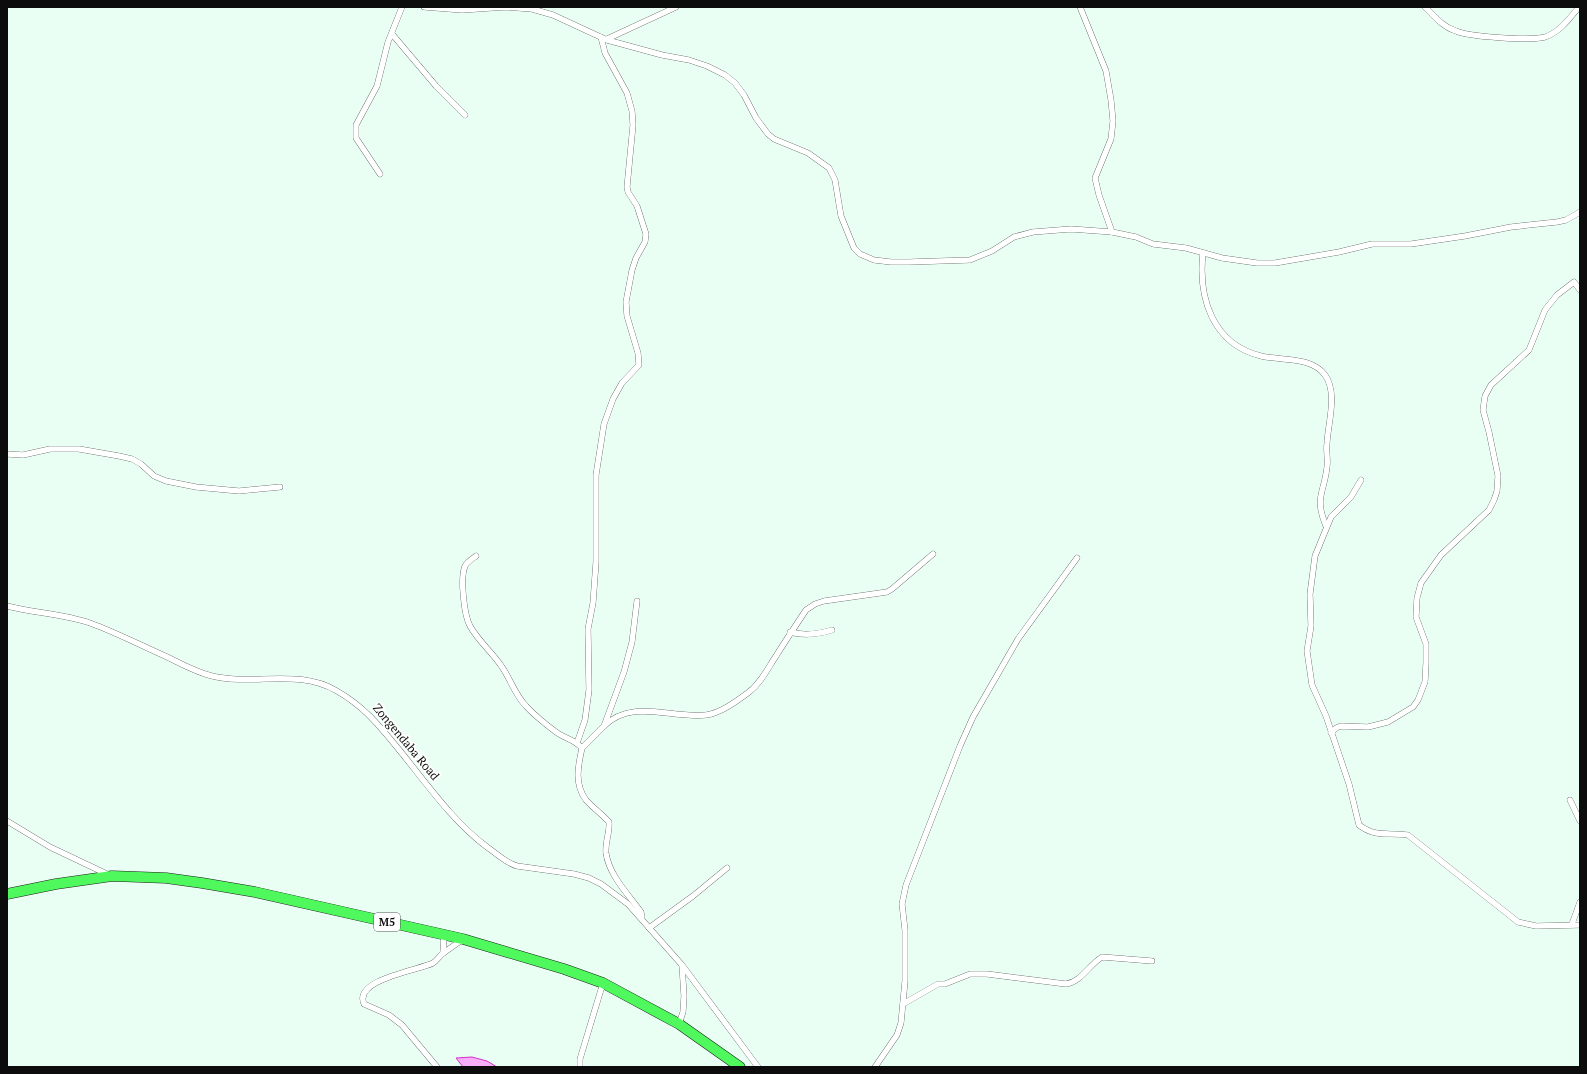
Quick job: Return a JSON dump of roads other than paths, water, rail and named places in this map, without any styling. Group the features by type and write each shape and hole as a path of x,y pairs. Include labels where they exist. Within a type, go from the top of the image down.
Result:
{"highway":[{"name":"M5","path":"7,894 56,884 112,876 166,878 254,892 463,939 564,969 603,983 679,1024 740,1067"}],"street":[{"path":"380,174 356,138 356,125 377,86 388,42 402,7"},
{"path":"424,7 462,10 506,7 532,9 553,15 607,40 662,55 689,60 708,66 725,75 744,95 756,118 768,134 774,139 808,152 829,168 835,180 838,204 854,248 860,254 874,260 890,262 970,260 992,250 1014,237 1033,232 1071,230 1112,232 1136,237 1153,244 1186,248 1222,258 1265,264 1339,252 1372,244 1412,244 1511,227 1557,222 1566,220 1580,212"},
{"path":"607,40 676,7"},
{"path":"1080,7 1106,71 1111,100 1113,121 1111,138 1095,178 1099,195 1112,232"},
{"path":"1425,7 1448,28 1457,32 1489,37 1534,38 1544,37 1565,24 1579,7"},
{"path":"392,34 436,86 465,115"},
{"path":"577,742 585,720 589,690 589,654 587,640 593,603 596,562 596,475 604,424 610,408 622,383 639,365 638,353 627,316 626,302 632,270 646,238 638,206 628,192 627,187 633,125 631,104 612,64 605,54 601,37"},
{"path":"1203,252 1202,284 1213,320 1222,333 1244,349 1260,356 1297,360 1318,368 1325,374 1331,384 1330,416 1327,442 1327,469 1320,498 1320,507 1326,526"},
{"path":"1331,733 1336,728 1341,726 1368,727 1388,722 1412,707 1418,700 1425,682 1426,663 1426,644 1416,617 1417,598 1421,583 1441,555 1489,510 1497,491 1498,476 1483,410 1485,396 1492,386 1530,350 1545,310 1556,294 1574,282 1580,290"},
{"path":"7,454 23,455 50,449 79,449 132,459 141,464 154,476 166,481 196,487 239,491 280,487"},
{"path":"1361,480 1351,497 1333,514 1326,526 1314,556 1310,594 1311,629 1307,651 1312,685 1349,784 1359,826 1367,832 1379,835 1394,833 1408,835 1518,922 1536,926 1580,925"},
{"path":"643,919 641,912 611,870 606,852 610,830 609,822 586,800 578,786 577,767 582,748 615,717 636,711 646,710 705,715 729,705 750,691 761,680 790,632 806,610 815,604 824,601 887,592 933,554"},
{"path":"476,556 466,564 463,573 465,607 470,626 503,668 519,698 526,707 558,733 577,742 582,748"},
{"path":"875,1067 896,1034 901,1023 904,1004 905,930 902,904 906,885 960,746 973,717 1018,639 1077,558"},
{"path":"604,726 624,672 629,652 637,601"},
{"name":"Zongendaba Road","path":"7,606 21,610 63,616 90,623 195,671 214,676 234,678 302,678 320,682 356,702 372,716 447,809 478,840 509,864 574,874 589,878 601,884 628,904 643,919 649,928 682,965 758,1067"},
{"path":"790,632 799,634 818,634 832,630"},
{"path":"1570,800 1580,822"},
{"path":"7,821 50,847 112,876"},
{"path":"649,928 693,896 727,868"},
{"path":"1572,924 1580,902"},
{"path":"443,954 444,935"},
{"path":"437,1067 402,1025 389,1015 364,1004 364,996 375,983 391,975 434,963 463,939"},
{"path":"904,1004 932,986 950,982 966,974 987,974 1066,984 1079,978 1102,957 1152,961"},
{"path":"679,1024 683,1012 684,996 682,965"},
{"path":"580,1067 580,1059 603,983"}]}
